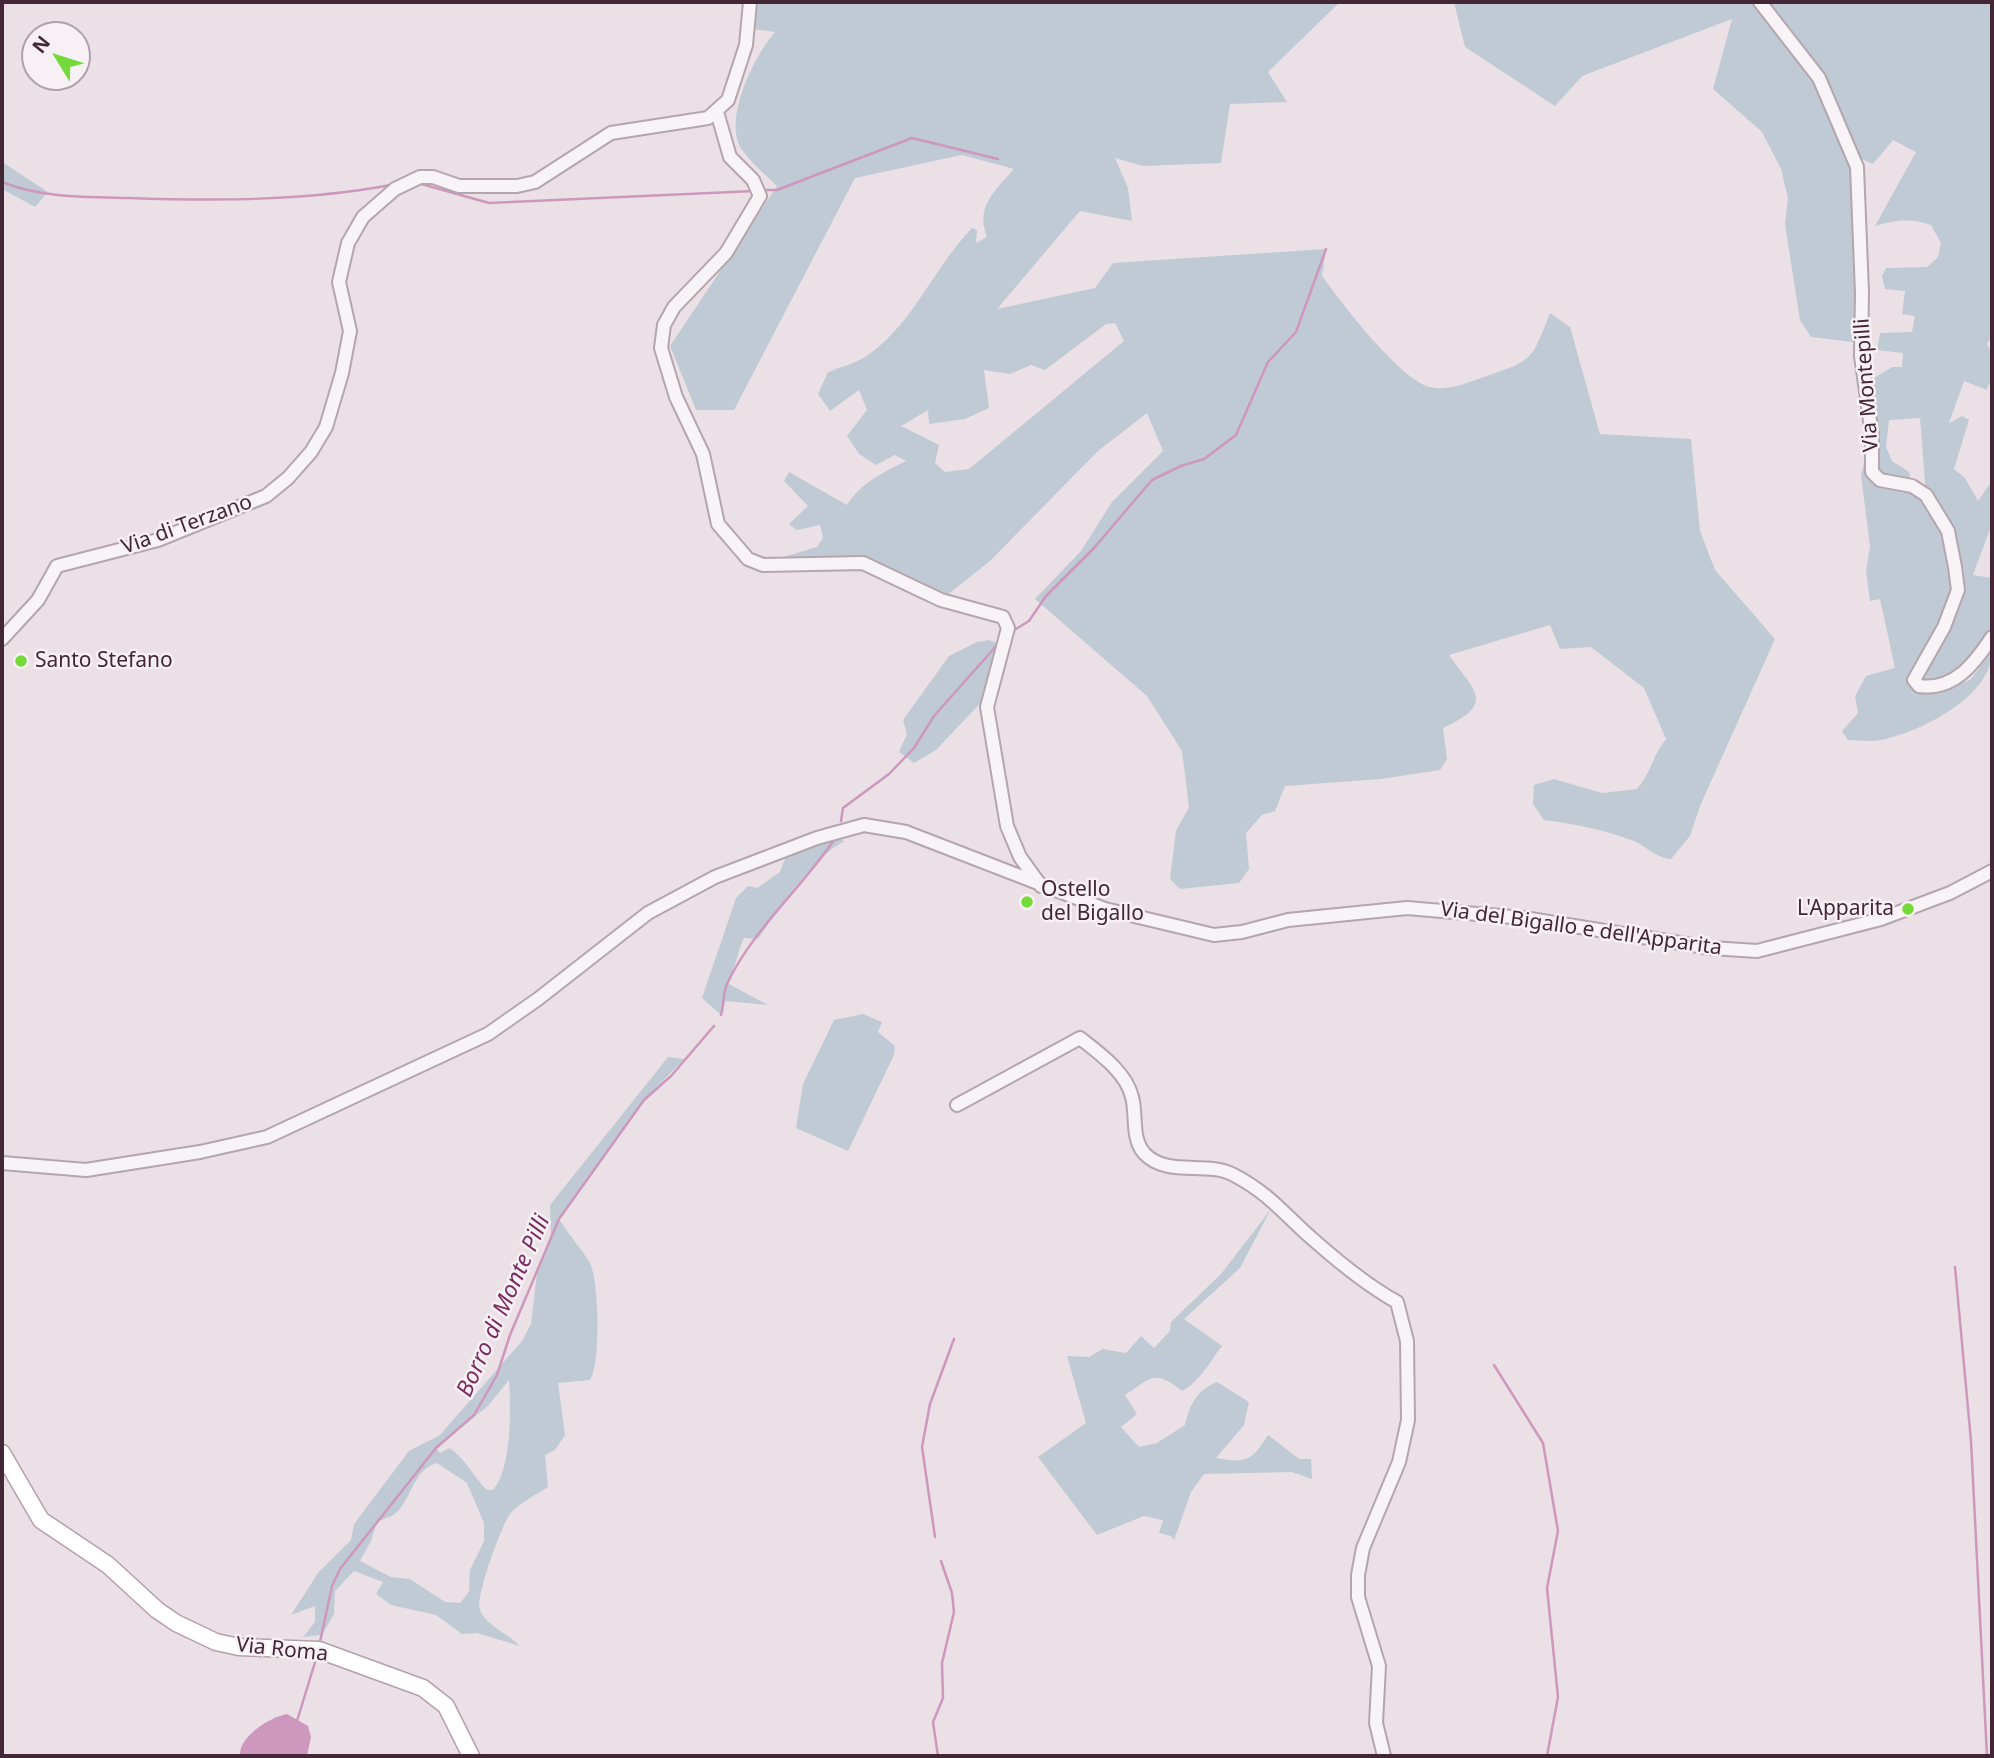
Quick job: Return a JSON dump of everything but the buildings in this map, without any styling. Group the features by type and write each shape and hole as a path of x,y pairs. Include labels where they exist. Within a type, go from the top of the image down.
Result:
{"main road":[{"name":"Via Roma","path":"2,1453 41,1520 108,1565 157,1610 176,1623 216,1642 239,1647 318,1650 423,1688 446,1706 471,1756"}],"street":[{"path":"750,2 746,45 739,69 728,100 717,112 730,157 753,180 760,196 726,253 674,307 664,325 661,348 676,397 703,454 718,524 748,559 763,565 863,563 941,600 1003,617 1008,628 990,693 989,718 1007,825 1020,857 1041,886"},
{"name":"Via Montepilli","path":"1760,2 1819,78 1857,167 1863,293 1861,356 1872,435 1872,472 1880,480 1912,486 1926,495 1948,531 1958,590 1944,627 1914,680 1919,686 1928,687 1964,675 1992,637"},
{"name":"Via di Terzano","path":"2,639 38,600 57,566 158,540 239,508 266,496 303,461 326,427 342,373 350,331 339,282 348,243 363,217 395,190 420,177 433,177 458,186 517,186 535,182 611,133 708,118 717,112"},
{"name":"Via del Bigallo e dell'Apparita","path":"2,1163 86,1170 200,1152 267,1137 488,1034 538,999 648,913 715,877 845,829 864,825 883,826 906,832 1105,909 1214,935 1242,932 1288,920 1408,908 1524,918 1711,948 1757,951 1870,923 1950,893 1992,871"},
{"path":"957,1105 1080,1038 1109,1062 1127,1086 1132,1096 1137,1139 1143,1151 1153,1161 1165,1166 1202,1165 1231,1173 1259,1189 1314,1241 1397,1302 1401,1309 1407,1341 1408,1420 1399,1462 1363,1548 1358,1575 1358,1597 1379,1666 1376,1723 1384,1756"}],"shaded area":[{"path":"756,2 1340,2 1268,72 1287,102 1230,104 1221,163 1143,166 1115,158 1128,188 1132,221 1080,211 997,309 1095,288 1113,263 1326,249 1322,276 1331,288 1388,356 1403,370 1430,387 1458,386 1523,361 1535,349 1550,313 1570,327 1600,434 1691,439 1700,531 1715,570 1775,639 1700,806 1690,836 1671,859 1660,856 1636,842 1609,833 1544,820 1533,804 1534,785 1554,779 1602,793 1637,789 1666,739 1644,688 1591,647 1560,649 1550,625 1449,655 1476,695 1471,711 1443,728 1447,759 1440,770 1381,779 1285,786 1275,811 1262,815 1246,833 1249,869 1239,883 1180,889 1170,879 1176,831 1189,807 1182,751 1147,696 1035,599 1081,551 1112,502 1163,451 1147,413 1098,451 990,561 941,600 863,563 774,560 817,547 823,538 820,525 797,530 789,524 808,506 784,481 789,472 847,505 866,484 906,461 895,455 876,465 859,454 847,436 867,410 859,390 830,411 818,394 828,372 864,358 898,328 958,243 972,228 977,230 976,243 987,237 983,216 985,208 994,192 1014,169 962,155 855,178 734,410 696,410 670,346 777,186 747,156 737,139 738,107 743,90 758,57 775,32 753,29","holes":["1115,323 1124,341 969,469 945,472 935,463 939,445 901,426 928,410 929,424 965,419 989,408 984,370 1010,374 1031,365 1045,370 1106,324"]},
{"path":"1454,2 1992,2 1992,335 1987,344 1992,354 1992,383 1989,383 1987,390 1964,381 1949,423 1962,416 1969,420 1954,469 1965,478 1978,501 1992,481 1992,524 1973,575 1992,578 1992,637 1964,675 1929,687 1939,691 1970,680 1992,651 1989,668 1980,683 1951,710 1915,729 1881,740 1848,740 1842,731 1858,713 1855,696 1866,676 1895,668 1880,599 1870,601 1866,571 1870,546 1861,475 1868,448 1880,435 1871,380 1892,367 1902,367 1903,353 1877,350 1880,333 1912,332 1915,316 1902,314 1905,291 1885,289 1882,276 1886,268 1927,267 1938,257 1941,243 1931,225 1916,221 1890,222 1875,226 1916,152 1893,140 1873,164 1853,155 1861,343 1811,337 1800,320 1785,224 1788,198 1781,169 1762,132 1713,89 1732,19 1582,76 1555,106 1465,47","holes":["1920,418 1926,495 1912,486 1909,472 1892,461 1886,447 1889,420"]},
{"path":"2,162 48,192 35,207 2,189"},
{"path":"989,640 998,644 990,693 936,750 914,763 899,752 907,734 903,720 949,656 977,642"},
{"path":"838,839 845,841 821,858 809,871 758,939 744,938 727,983 768,1005 725,1001 721,1015 702,998 736,898 748,886 757,888 780,872 786,856"},
{"path":"863,1014 882,1022 878,1032 895,1046 894,1055 848,1151 796,1128 803,1084 834,1020"},
{"path":"668,1057 684,1059 644,1100 559,1219 590,1263 593,1272 598,1322 596,1358 590,1380 558,1383 565,1435 555,1450 545,1455 548,1487 521,1504 508,1517 494,1549 481,1592 479,1603 483,1615 520,1646 477,1633 462,1634 436,1615 391,1605 376,1594 383,1582 354,1571 335,1591 334,1614 322,1635 303,1637 315,1622 315,1606 291,1615 318,1573 351,1540 354,1524 409,1451 440,1435 522,1341 531,1324 537,1273 551,1234 550,1205","holes":["509,1380 510,1422 507,1453 499,1480 493,1490 487,1490 450,1448 440,1453 436,1448 488,1406","437,1463 467,1483 484,1523 484,1541 470,1570 469,1592 460,1603 445,1602 410,1579 391,1577 360,1561 377,1522 396,1513 418,1477 429,1466"]},
{"path":"1271,1209 1240,1268 1184,1319 1222,1346 1200,1377 1182,1391 1166,1380 1154,1378 1125,1395 1137,1414 1121,1427 1139,1447 1157,1443 1185,1425 1195,1399 1204,1389 1217,1382 1249,1402 1244,1425 1216,1458 1248,1458 1268,1435 1299,1459 1311,1459 1312,1479 1292,1472 1204,1474 1191,1492 1174,1540 1171,1536 1159,1533 1163,1520 1144,1516 1097,1535 1038,1457 1086,1423 1067,1356 1089,1357 1103,1349 1126,1353 1141,1336 1154,1348 1170,1331 1171,1322 1221,1274"},
{"path":"287,1714 308,1726 311,1737 307,1756 240,1756 244,1742 256,1729"}],"waterway":[{"path":"761,190 777,190 912,138 998,159"},
{"path":"2,182 64,196 194,199 293,197 391,185"},
{"path":"418,183 489,203 754,191"},
{"name":"Borro di Monte Pilli","path":"1011,632 1029,621 1046,596 1094,548 1152,480 1181,466 1204,459 1236,435 1268,362 1296,332 1326,249"},
{"name":"Borro di Monte Pilli","path":"841,821 843,808 889,774 914,748 934,716 998,644"},
{"name":"Borro di Monte Pilli","path":"721,1015 726,988 750,945 836,837"},
{"name":"Borro di Monte Pilli","path":"320,1642 332,1586 340,1569 436,1448 474,1415 497,1375 510,1335 559,1219 644,1100 671,1076 714,1026"},
{"path":"1955,1267 1971,1441 1987,1756"},
{"path":"935,1537 922,1447 930,1404 954,1339"},
{"path":"1494,1365 1543,1443 1558,1531 1547,1588 1558,1697 1547,1756"},
{"path":"938,1756 933,1722 943,1698 942,1663 954,1612 952,1593 941,1561"},
{"name":"Borro di Monte Pilli","path":"297,1721 316,1659"}],"place":[{"name":"Santo Stefano","path":"21,661"},
{"name":"Ostello del Bigallo","path":"1027,902"},
{"name":"L'Apparita","path":"1908,909"}]}
